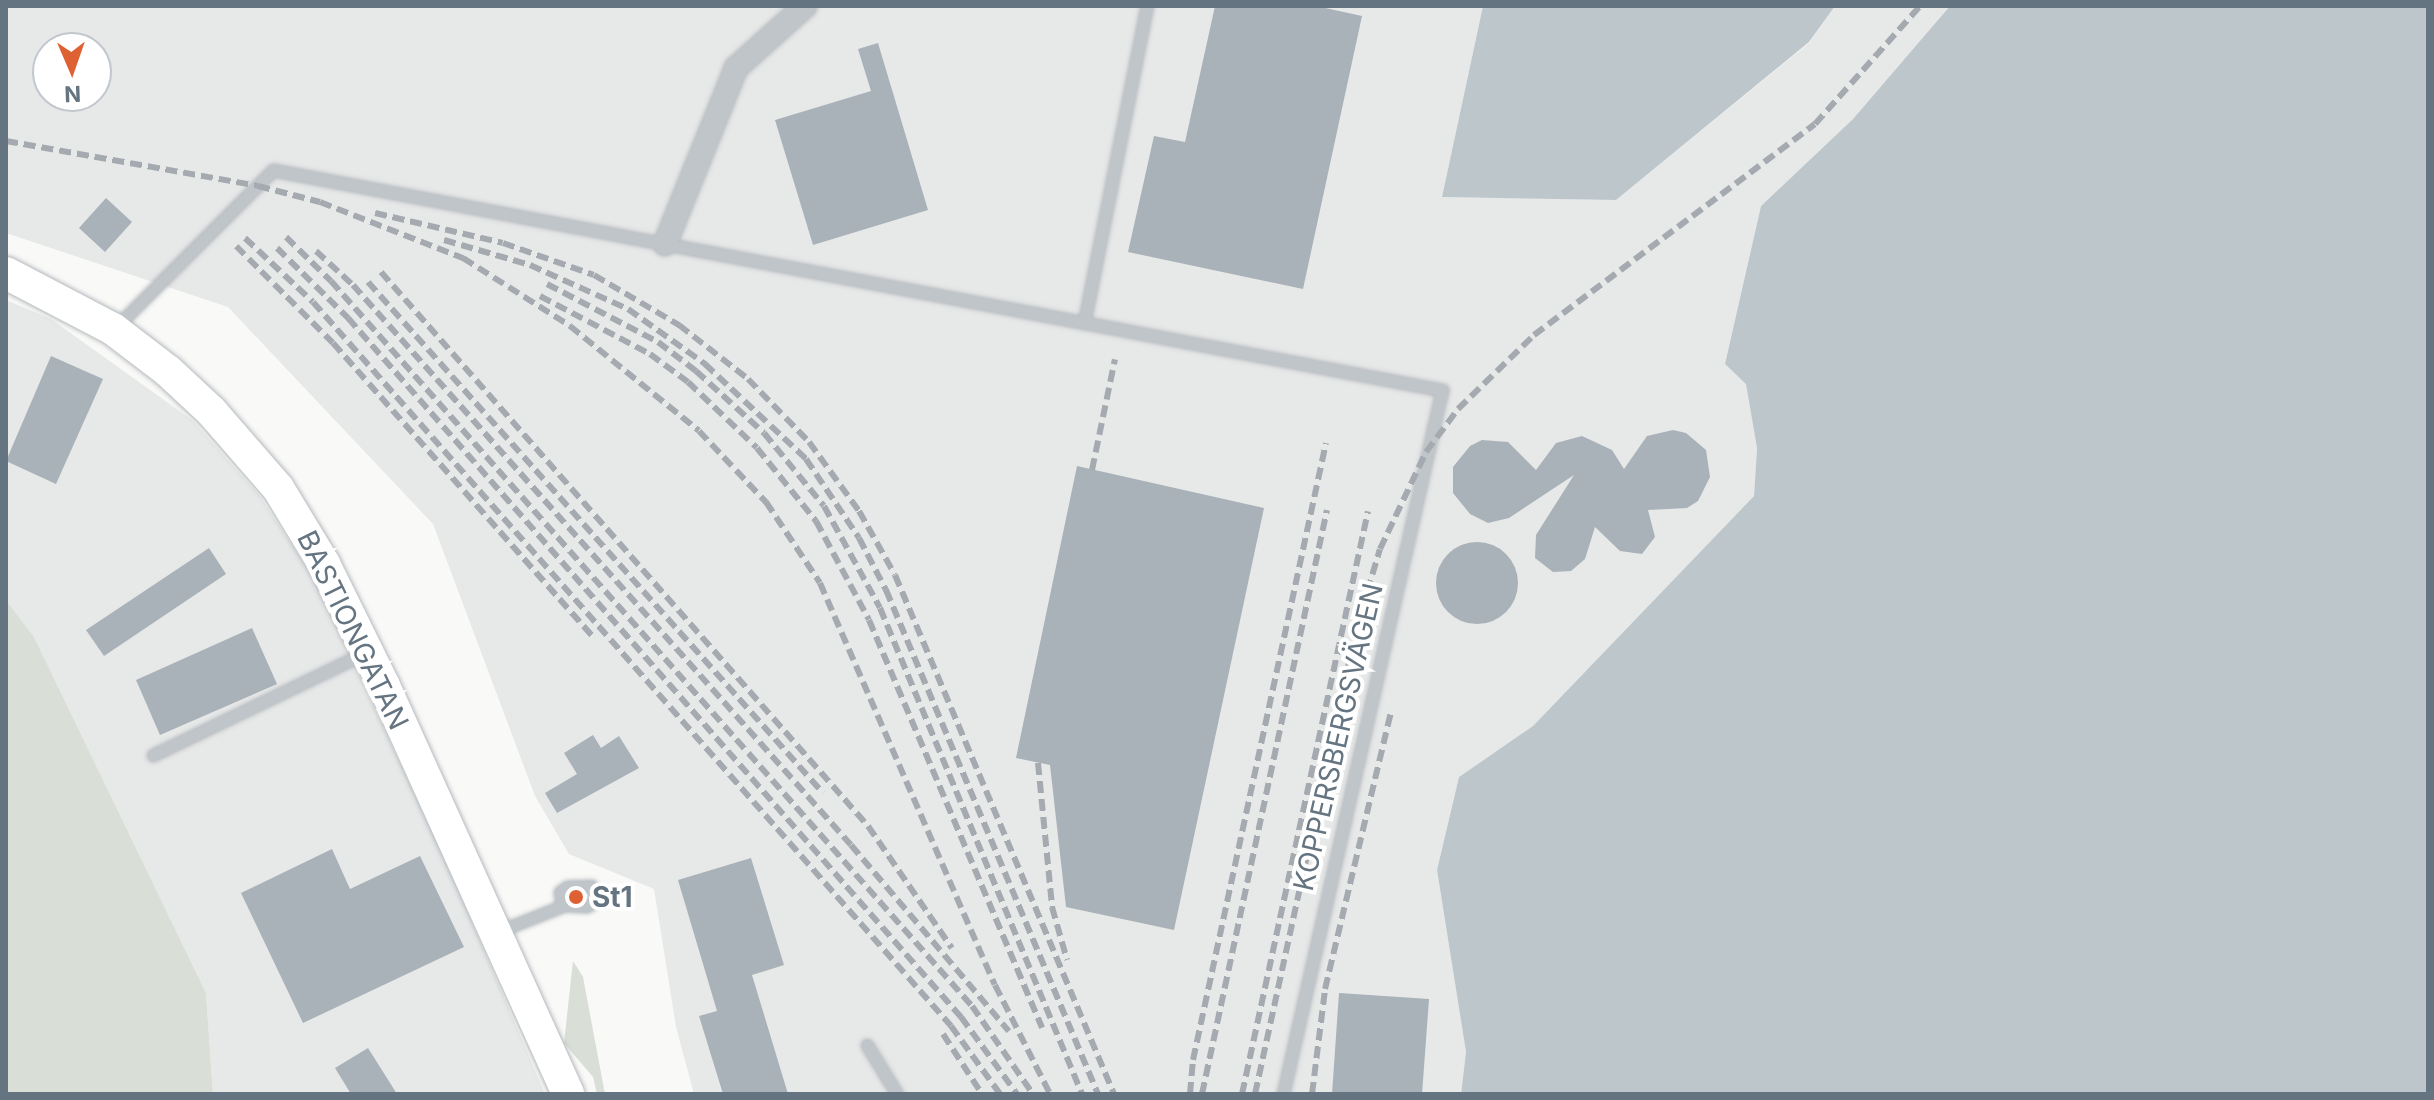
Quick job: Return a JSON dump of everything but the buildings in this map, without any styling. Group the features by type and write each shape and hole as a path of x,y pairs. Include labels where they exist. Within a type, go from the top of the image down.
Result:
{"main road":[{"name":"BASTIONGATAN","path":"6,273 113,329 211,411 278,488 367,652 497,932 568,1094"}],"street":[{"path":"665,244 736,68 805,6"}],"lane":[{"path":"113,329 273,170 1084,323 1147,6"},
{"name":"KOPPERSBERGSVÄGEN","path":"1084,323 1442,390 1283,1094"},
{"path":"153,755 367,652"},
{"path":"497,932 562,906"},
{"path":"867,1045 897,1094"}],"shaded area":[{"path":"6,6 1483,6 1442,197 1616,200 1809,43 1835,6 1950,6 1853,119 1761,206 1725,364 1746,383 1757,448 1754,496 1533,726 1459,777 1437,870 1466,1052 1461,1094 694,1094 676,1027 654,889 569,854 535,796 433,524 228,307 6,233"},
{"path":"1483,6 1835,6 1809,42 1616,200 1442,197"},
{"path":"1950,6 2428,6 2428,1094 1461,1094 1466,1052 1437,870 1459,777 1533,726 1754,496 1757,448 1746,384 1725,364 1761,206 1853,119"},
{"path":"6,300 51,319 192,420 259,495 315,581 449,868 545,1094 213,1094 206,993 34,637 6,600"},
{"path":"6,600 34,637 206,993 213,1094 6,1094"},
{"path":"573,961 583,977 605,1094 597,1094 593,1077 564,1043"}],"railway":[{"path":"1255,1094 1357,626 1380,549 1426,452 1458,409 1534,335 1815,124 1920,6"},
{"path":"6,141 258,186 320,202 463,258 570,326 699,431 766,502 820,583 995,985 1050,1094"},
{"path":"375,213 503,243 594,275 679,325 748,379 809,442 859,511 895,575 1114,1094"},
{"path":"286,237 331,281 972,1006 1033,1094"},
{"path":"245,238 313,302 951,1026 1000,1094"},
{"path":"444,240 530,265 628,309 705,364 806,459 859,538 886,590 1098,1094"},
{"path":"236,246 333,343 592,636"},
{"path":"277,248 348,318 961,1017 1017,1094"},
{"path":"316,251 353,285 851,845 1009,1031"},
{"path":"381,272 868,826 952,948"},
{"path":"368,282 823,793"},
{"path":"547,284 658,342 696,371 764,433 824,506 880,608 1082,1094"},
{"path":"540,296 650,354 688,382 757,448 816,521 869,620 1042,1028"},
{"path":"1092,470 1115,359"},
{"path":"1190,1094 1193,1060 1326,443"},
{"path":"1202,1094 1327,510"},
{"path":"1242,1094 1368,511"},
{"path":"1312,1094 1325,989 1391,711"},
{"path":"1038,763 1052,907 1067,960"},
{"path":"943,1034 982,1094"}],"place":[{"name":"St1","path":"576,897"}]}
